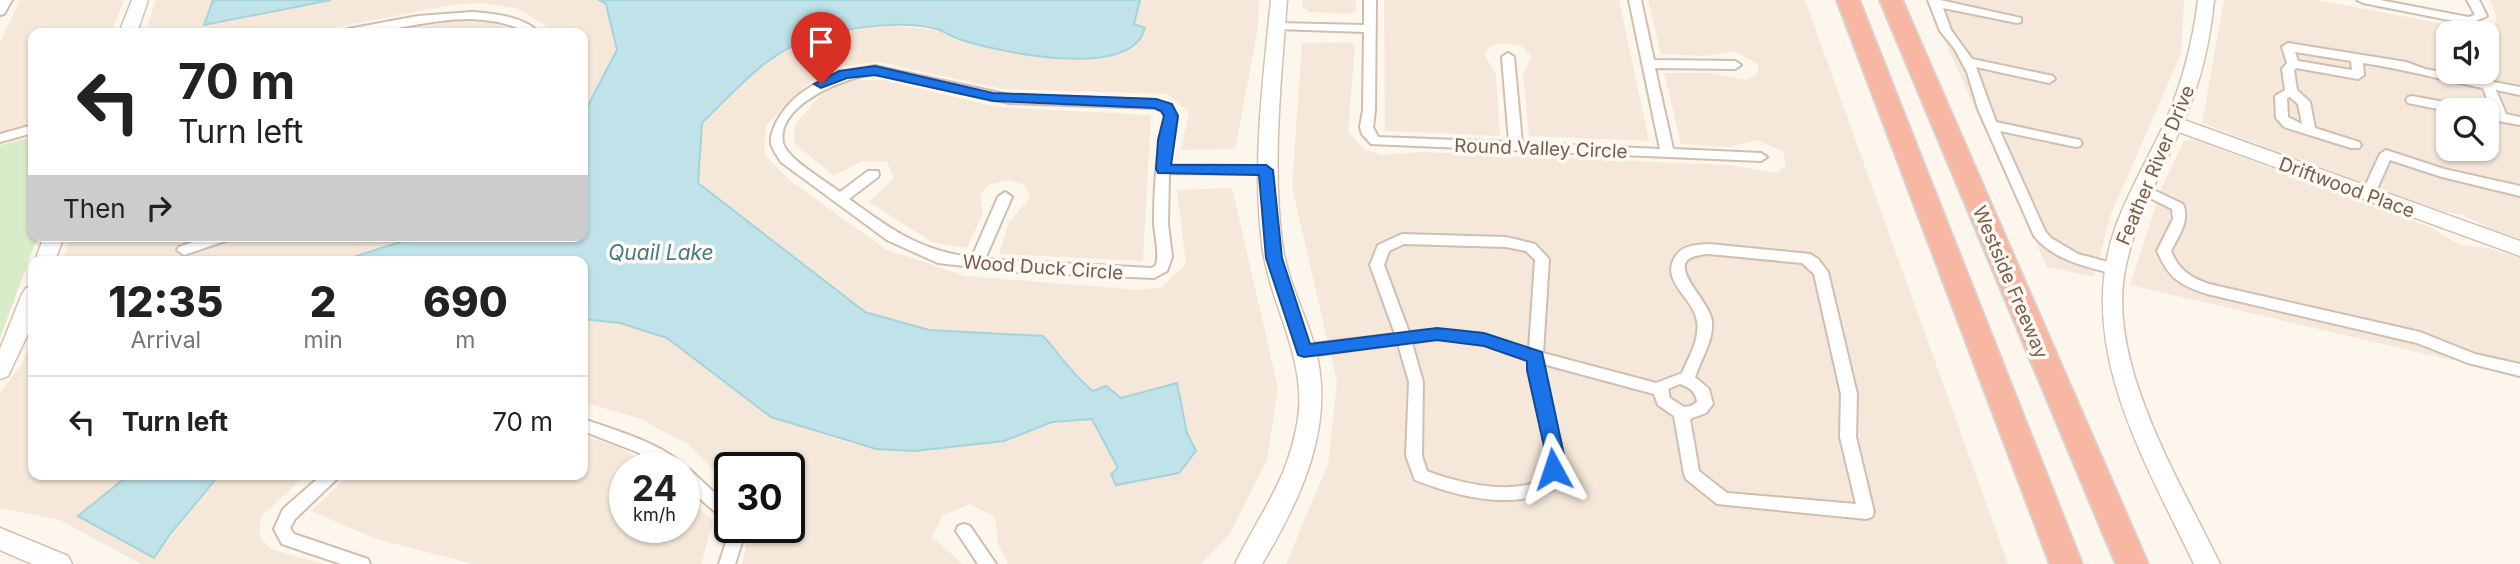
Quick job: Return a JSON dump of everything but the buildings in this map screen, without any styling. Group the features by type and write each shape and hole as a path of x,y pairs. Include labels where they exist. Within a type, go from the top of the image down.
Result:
{"highway":[{"path":"1847,0 2066,564"},
{"name":"Westside Freeway","path":"1891,0 2132,564"}],"street":[{"path":"0,12 6,0"},
{"path":"130,28 141,0"},
{"path":"1248,564 1283,506 1302,456 1311,390 1304,351 1274,258 1266,170 1279,0"},
{"name":"Round Valley Circle","path":"1370,0 1366,128 1371,138 1380,143 1761,157"},
{"path":"1635,0 1667,153"},
{"name":"Feather River Drive","path":"2206,0 2201,52 2190,86 2125,231 2114,269 2112,324 2123,376 2141,425 2207,564"},
{"path":"2362,0 2469,21 2481,16 2473,0"},
{"path":"1935,2 2017,20"},
{"path":"1935,2 1946,32 1968,62 1992,125 2039,233 2047,245 2061,253 2114,269"},
{"path":"373,28 472,11 513,18 527,28"},
{"path":"1277,26 1370,29"},
{"path":"1508,57 1516,147"},
{"path":"2309,131 2304,102 2291,92 2288,69 2293,64 2358,75 2357,57 2520,90"},
{"path":"1968,62 2049,79"},
{"path":"1648,64 1735,65"},
{"name":"Wood Duck Circle","path":"865,71 887,71 1009,99 1161,105 1167,108 1171,116 1165,140 1163,169 1161,236 1165,260 1158,272 1130,273 943,259 892,237 840,199 786,159 779,147 777,136 783,121 814,89 834,78 865,71"},
{"path":"2488,85 2501,118 2520,121"},
{"path":"2291,92 2281,96 2282,118 2288,124 2355,145"},
{"path":"2412,100 2436,105"},
{"name":"Driftwood Place","path":"2174,123 2520,248"},
{"path":"1992,125 2076,143"},
{"path":"0,138 28,131"},
{"path":"2368,195 2386,154 2454,176 2520,191"},
{"path":"1163,169 1266,170"},
{"path":"840,199 873,174"},
{"path":"2143,189 2178,207 2180,219 2164,251 2173,272 2180,279 2207,289 2420,338 2473,359 2520,370"},
{"path":"976,263 1005,197"},
{"path":"1402,239 1506,242 1530,247 1542,259 1535,370 1555,455 1550,483 1532,492 1447,486 1421,475 1414,456 1416,382 1403,337 1377,265 1383,248 1402,239"},
{"path":"184,250 208,242"},
{"path":"1681,413 1692,474 1723,499 1866,512 1848,437 1849,394 1821,272 1813,262 1805,258 1702,248 1687,252 1680,260 1678,272 1705,321 1703,337 1687,380"},
{"path":"0,370 16,340 28,308"},
{"path":"1304,351 1437,334 1484,340 1536,357 1660,390"},
{"path":"1687,380 1704,393 1704,404 1696,412 1681,413 1662,401 1660,390 1666,381 1687,380"},
{"path":"588,427 628,440 652,452"},
{"path":"327,480 289,514 282,529 284,536 362,564"},
{"path":"700,490 714,502"},
{"path":"964,531 988,564"},
{"path":"0,540 59,564"},
{"path":"727,564 733,543"}],"shaded area":[{"path":"20,0 124,0 113,28 28,28 28,124 0,132 0,43"},
{"path":"156,0 213,0 205,25 331,0 599,0 606,3 617,50 588,105 588,28 546,28 544,24 516,8 481,3 451,5 332,28 147,28"},
{"path":"1140,0 1259,0 1258,28 1235,149 1181,150 1189,112 1168,94 1003,89 879,62 843,66 815,77 766,125 764,154 787,178 885,249 965,276 1141,290 1162,287 1186,264 1177,190 1232,188 1278,388 1267,460 1230,534 1201,564 1008,564 998,544 995,517 970,504 943,515 932,537 963,564 742,564 747,543 805,543 805,452 714,452 714,471 700,456 700,452 641,419 588,403 588,320 620,323 667,338 771,417 856,445 876,449 1004,441 1052,422 1092,419 1118,468 1196,451 1187,433 1177,383 1121,398 1106,386 1093,391 1078,379 1063,357 1043,336 929,330 865,312 698,183 702,123 765,61 817,36 884,25 938,30 961,40 1138,42 1145,28 1134,25"},
{"path":"1302,0 1356,0 1356,11 1350,14 1309,12 1302,6"},
{"path":"1384,0 1619,0 1649,141 1529,136 1523,76 1531,56 1523,47 1505,43 1492,45 1484,54 1496,74 1500,136 1385,131"},
{"path":"1648,0 1805,0 2008,564 1286,564 1328,464 1337,382 1292,187 1302,43 1349,42 1355,47 1348,131 1364,150 1383,155 1420,152 1730,165 1776,173 1786,166 1783,152 1758,140 1728,147 1681,144 1664,73 1710,73 1745,80 1758,74 1758,64 1734,51 1705,56 1661,54"},
{"path":"1926,0 2184,0 2181,54 2111,214 2094,277 2047,267"},
{"path":"2224,0 2317,0 2436,22 2436,84 2499,84 2499,21 2496,21 2490,0 2520,0 2520,239 2488,228 2463,215 2432,209 2202,123"},
{"path":"455,20 485,21 508,28 414,28"},
{"path":"856,80 883,80 997,107 1151,115 1143,261 999,254 1009,222 1030,198 1025,185 1009,180 990,184 980,194 983,213 967,248 932,242 869,202 894,178 887,162 862,161 834,176 794,143 795,125 817,99 834,87"},
{"path":"2196,140 2429,227 2460,245 2488,248 2520,258 2520,376 2130,285 2162,187 2184,141"},
{"path":"69,242 400,242 356,256 64,256"},
{"path":"28,350 28,480 123,480 78,516 154,558 215,480 301,480 261,517 259,536 271,549 323,564 141,564 60,520 0,508 0,393 22,364"},
{"path":"588,438 627,452 609,452 609,543 700,543 700,509 713,521 701,564 473,564 376,539 311,511 344,480 588,480"}],"green space":[{"path":"28,138 28,242 36,242 31,256 28,256 28,263 0,338 0,145"}],"water":[{"path":"213,0 331,0 204,25"},
{"name":"Quail Lake","path":"599,0 1140,0 1134,24 1145,28 1135,44 1116,54 1091,58 1062,58 1004,51 959,39 937,29 908,25 864,27 803,41 786,49 756,71 702,123 698,183 865,312 929,330 1043,336 1093,391 1106,386 1121,398 1177,383 1187,433 1196,451 1179,473 1116,485 1111,474 1118,468 1092,419 1052,422 1004,441 915,451 876,449 771,417 667,338 620,323 588,320 588,256 357,256 400,242 588,242 588,105 617,50 606,4"},
{"path":"123,480 215,480 154,558 78,516"}],"route":[{"path":"821,84 844,74 875,70 993,97 1156,104 1167,108 1171,116 1165,140 1163,169 1266,170 1274,258 1304,351 1437,334 1484,340 1536,357 1535,370 1555,455 1553,469"}]}
